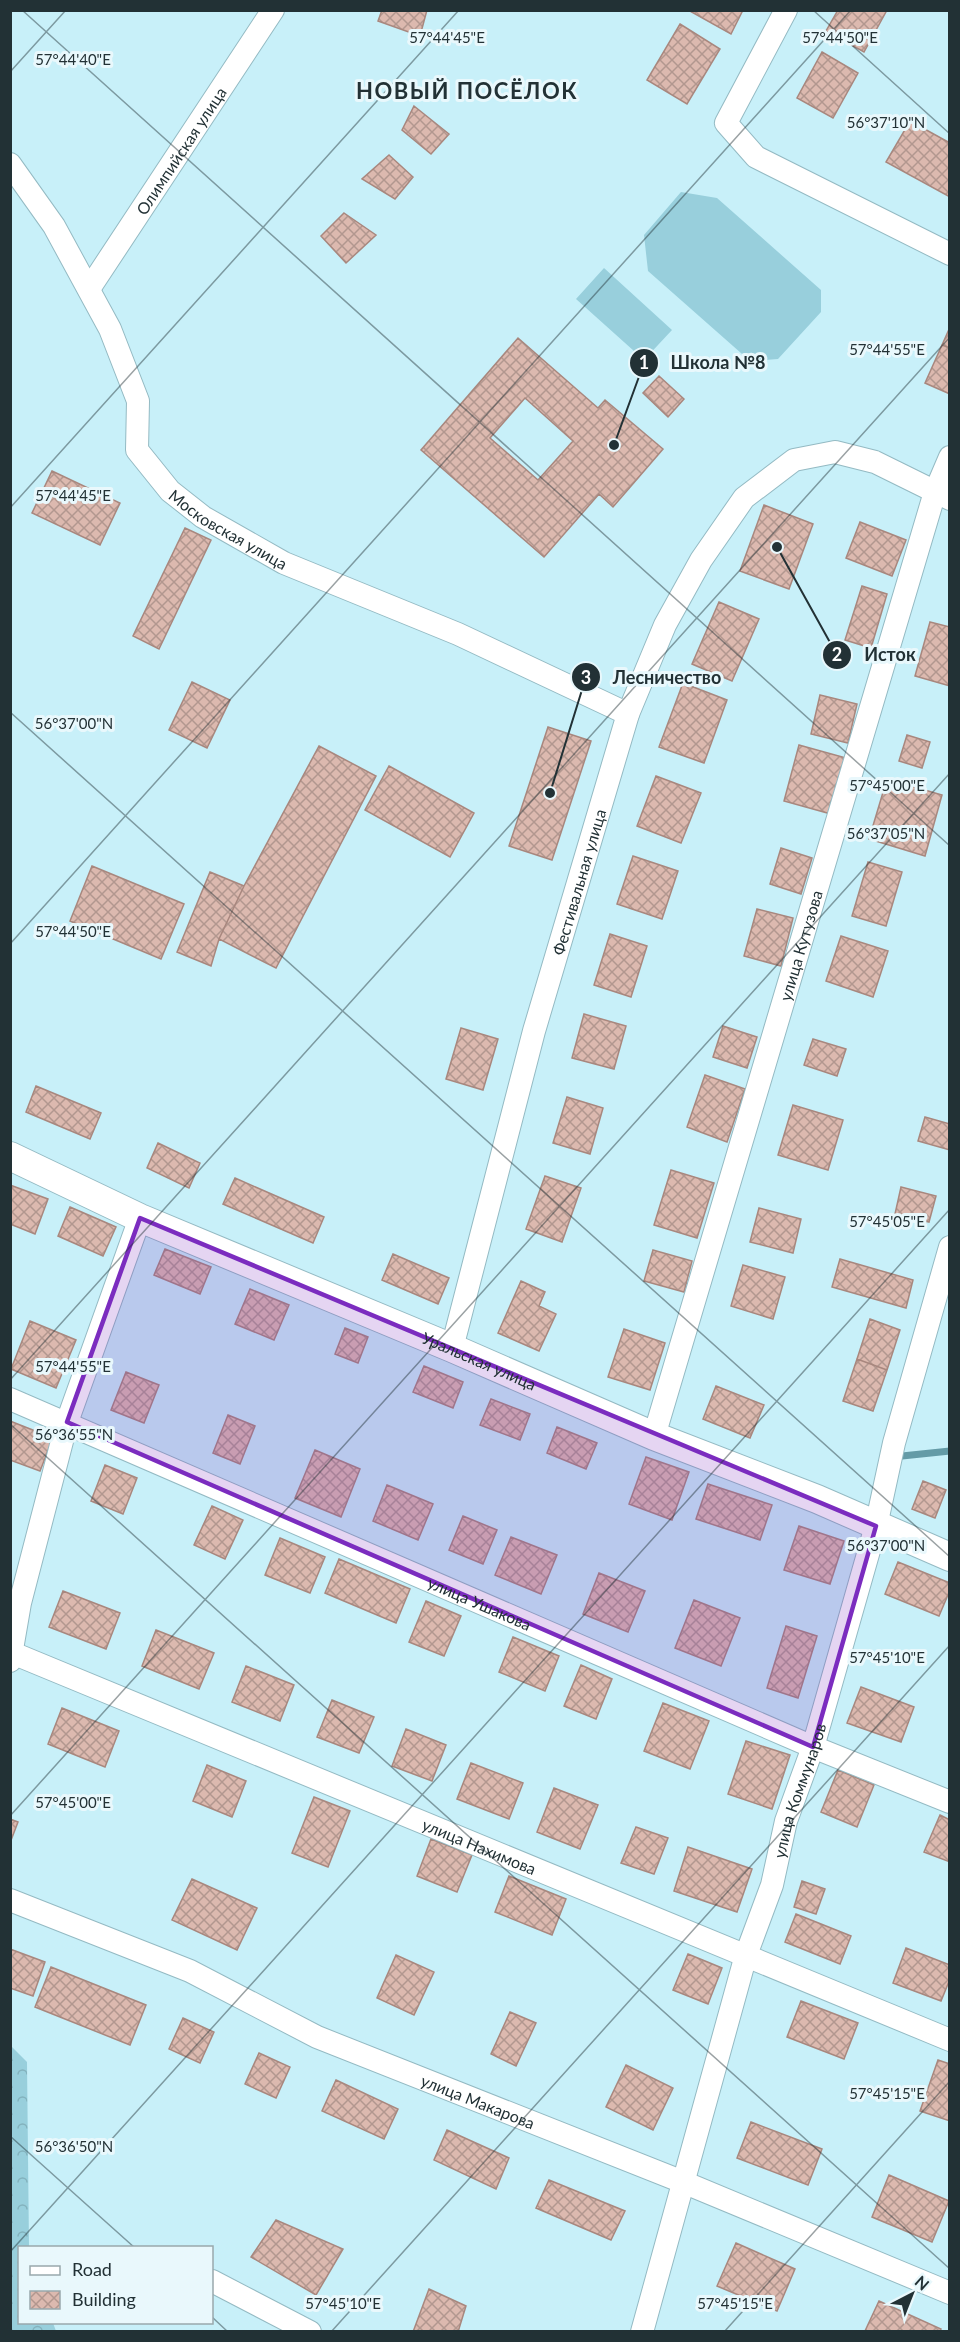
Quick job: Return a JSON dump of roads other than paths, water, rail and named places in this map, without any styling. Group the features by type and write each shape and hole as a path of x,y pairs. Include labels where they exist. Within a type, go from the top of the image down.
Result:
{"street":[{"name":"Олимпийская улица","path":"88,289 273,10"},
{"path":"786,10 726,123 756,157 950,254"},
{"name":"Московская улица","path":"10,164 54,226 110,329 138,401 137,450 170,491 203,517 284,563 458,634 628,714"},
{"name":"Фестивальная улица","path":"452,1348 534,1031 628,714 665,625 701,560 744,498 794,460 835,452 875,462 942,496"},
{"name":"улица Кутузова","path":"654,1436 942,496 950,457"},
{"name":"Уральская улица","path":"10,1156 140,1218 452,1348 654,1436 817,1499 950,1557"},
{"path":"11,1656 20,1603 68,1422 140,1218"},
{"name":"улица Коммунаров","path":"642,2331 655,2276 746,1955 772,1885 786,1821 813,1747 876,1526 894,1443 950,1247"},
{"name":"улица Ушакова","path":"10,1399 68,1422 813,1747 950,1802"},
{"name":"улица Нахимова","path":"11,1656 950,2040"},
{"name":"улица Макарова","path":"10,1900 190,1971 317,2037 683,2182 950,2293"},
{"path":"213,2282 310,2331"}],"waterway":[{"path":"902,1456 950,1451"}],"place":[{"name":"Школа №8","path":"614,445"},
{"name":"Исток","path":"777,547"},
{"name":"Лесничество","path":"550,793"}],"district":[{"name":"НОВЫЙ ПОСЁЛОК","path":"467,90"}]}
